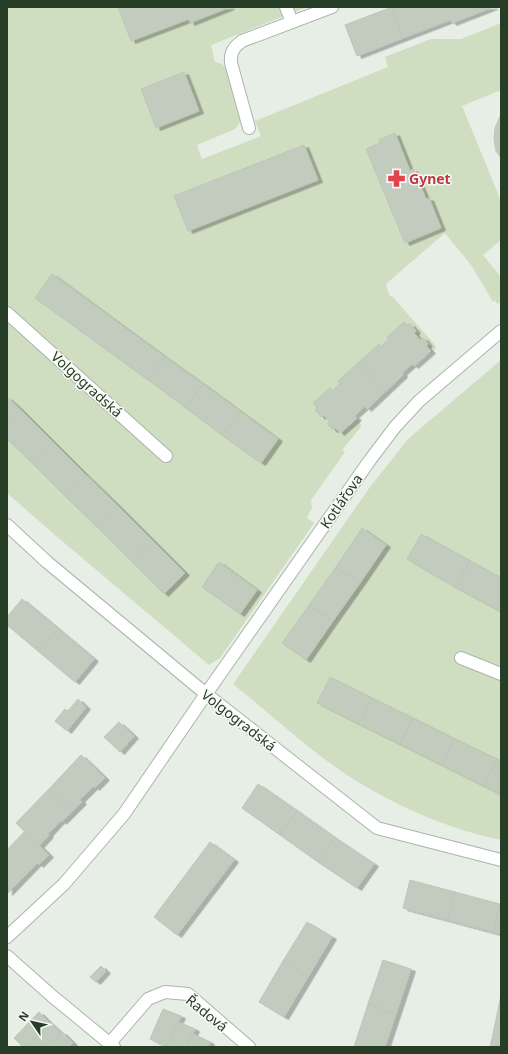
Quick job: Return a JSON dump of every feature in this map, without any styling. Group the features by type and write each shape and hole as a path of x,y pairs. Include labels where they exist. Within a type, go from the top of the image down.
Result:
{"street":[{"path":"286,7 292,22"},
{"path":"249,128 231,63 230,56 234,48 242,41 332,7"},
{"name":"Volgogradská","path":"7,313 166,456"},
{"name":"Kotlářova","path":"7,937 64,884 124,814 206,694 370,460 395,427 419,401 501,331"},
{"name":"Volgogradská","path":"7,525 46,562 206,694 377,828 501,860"},
{"path":"462,658 501,674"},
{"name":"Řadová","path":"7,956 52,996 112,1045 148,999 165,992 188,994 249,1047"}],"green space":[{"path":"7,7 307,7 211,45 215,62 222,64 226,69 241,109 242,119 235,129 197,145 202,159 261,136 255,121 388,67 385,57 431,39 461,39 501,23 501,90 462,106 501,201 501,240 483,255 501,277 501,301 497,304 495,300 493,302 471,265 445,233 387,283 386,286 390,296 392,296 436,348 431,353 427,348 429,345 423,339 421,341 414,334 417,332 411,326 409,328 404,323 388,338 390,340 382,348 379,346 339,382 341,385 333,392 330,390 314,405 318,409 316,412 321,418 324,416 330,423 328,425 334,431 336,429 341,434 357,419 360,422 361,427 342,450 345,452 311,500 312,508 307,518 314,523 220,658 209,665 7,493"},
{"path":"501,360 501,840 444,824 389,800 339,770 233,684 370,487 408,439"}],"building":[{"path":"118,7 230,7 190,23 189,19 131,41"},
{"path":"392,7 403,38 357,56 345,25"},
{"path":"392,7 493,7 452,23 450,20 403,38"},
{"path":"184,72 199,111 156,128 141,89"},
{"path":"501,114 501,158 496,151 494,139 495,128"},
{"path":"395,133 410,171 413,169 426,199 429,198 441,228 405,243 366,149 380,143 379,140"},
{"path":"304,145 318,180 188,231 174,196"},
{"path":"52,274 165,357 148,380 35,298"},
{"path":"404,322 408,326 410,324 416,331 414,333 420,340 423,338 428,344 426,346 431,351 414,366 412,364 385,392 359,362 379,344 381,346 389,339 387,337"},
{"path":"165,357 203,384 186,408 148,380"},
{"path":"359,362 385,392 367,409 365,406 354,416 357,418 340,433 335,428 333,430 327,424 330,422 323,415 321,417 315,410 317,408 313,403 330,388 332,391 340,383 338,381"},
{"path":"203,384 241,412 223,436 186,408"},
{"path":"7,397 20,409 7,422"},
{"path":"20,409 53,442 32,463 7,439 7,422"},
{"path":"241,412 278,439 261,463 223,436"},
{"path":"53,442 86,475 65,496 32,463"},
{"path":"86,475 119,507 98,528 65,496"},
{"path":"119,507 152,540 131,561 98,528"},
{"path":"362,528 386,545 360,583 336,567"},
{"path":"421,534 470,561 455,587 407,559"},
{"path":"152,540 185,573 164,594 131,561"},
{"path":"470,561 501,578 501,601 496,609 455,587"},
{"path":"219,562 257,590 240,614 202,587"},
{"path":"336,567 360,583 333,621 309,605"},
{"path":"22,599 58,629 39,652 7,625 7,617"},
{"path":"501,601 501,612 496,609"},
{"path":"309,605 333,621 306,660 282,643"},
{"path":"58,629 94,659 75,682 39,652"},
{"path":"330,677 372,698 359,724 317,703"},
{"path":"372,698 413,718 400,744 359,724"},
{"path":"78,699 86,707 67,731 55,721 65,709 68,711"},
{"path":"413,718 455,739 442,765 400,744"},
{"path":"119,722 134,736 120,752 104,737"},
{"path":"455,739 497,759 484,786 442,765"},
{"path":"81,755 105,778 95,788 94,786 80,800 82,802 72,812 49,789"},
{"path":"497,759 501,761 501,794 484,786"},
{"path":"258,784 297,811 280,835 242,808"},
{"path":"49,789 72,812 62,822 61,820 39,846 16,823"},
{"path":"297,811 335,838 318,862 280,835"},
{"path":"25,831 49,855 39,865 37,863 8,893 7,850"},
{"path":"335,838 374,864 357,888 318,862"},
{"path":"210,842 234,860 177,935 154,917"},
{"path":"410,880 455,892 448,920 403,908"},
{"path":"455,892 500,904 493,932 448,920"},
{"path":"501,904 501,934 493,932"},
{"path":"307,922 332,937 308,977 283,961"},
{"path":"383,960 411,969 396,1014 368,1004"},
{"path":"283,961 308,977 284,1017 259,1002"},
{"path":"101,966 106,971 96,982 90,977"},
{"path":"501,995 501,1035 493,1034"},
{"path":"368,1004 396,1014 385,1047 354,1047"},
{"path":"163,1009 181,1016 167,1047 150,1039"},
{"path":"39,1012 50,1023 27,1047 23,1047 14,1038"},
{"path":"178,1022 195,1029 187,1047 166,1047"},
{"path":"50,1023 61,1033 48,1047 27,1047"},
{"path":"62,1032 73,1043 69,1047 48,1047"},
{"path":"193,1034 210,1042 208,1047 187,1047"},
{"path":"493,1034 501,1035 501,1047 490,1047"}],"place":[{"name":"Gynet","path":"396,178"}]}
